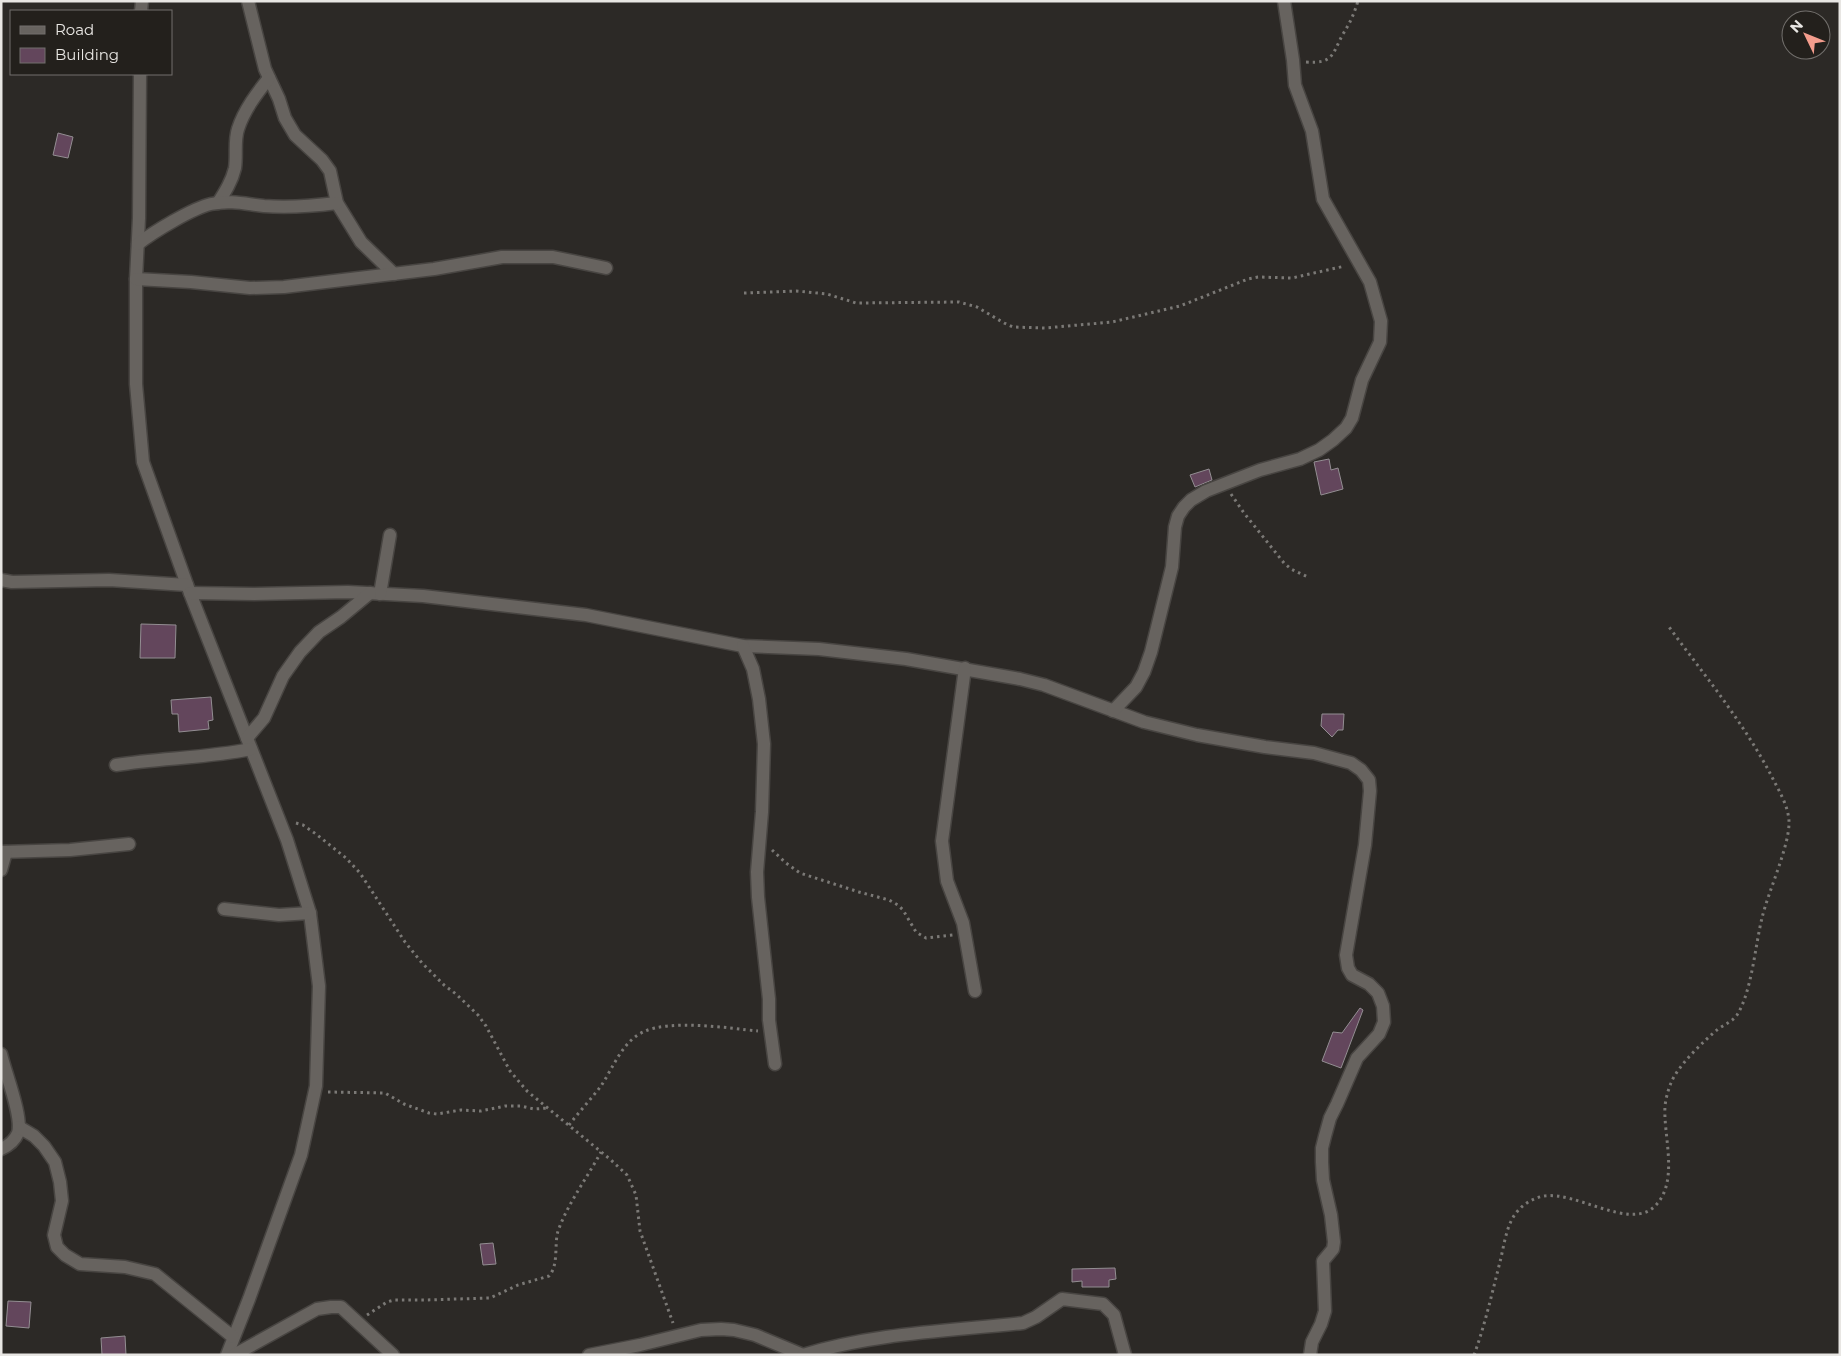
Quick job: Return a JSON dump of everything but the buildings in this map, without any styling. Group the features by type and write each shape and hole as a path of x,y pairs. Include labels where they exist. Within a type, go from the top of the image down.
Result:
{"street":[{"path":"248,1 258,48 286,118 295,135 322,160 330,171 337,203 361,242 394,274"},
{"path":"1113,711 1136,687 1152,652 1172,567 1175,526 1178,516 1191,500 1206,491 1260,470 1300,459 1319,450 1346,428 1352,418 1362,380 1380,342 1381,321 1374,291 1323,199 1310,122 1296,93 1284,1"},
{"path":"140,75 139,218 136,279 137,403 143,462 188,589 290,850 310,913 319,986 315,1091 301,1155 250,1299 227,1355"},
{"path":"218,204 231,181 235,166 238,129 243,117 269,78"},
{"path":"138,244 152,233 210,204 236,202 288,207 337,203"},
{"path":"136,279 258,288 284,287 394,274 502,257 553,257 606,268"},
{"path":"116,765 218,754 249,743 264,718 283,676 300,652 319,632 375,594 390,535"},
{"path":"1,580 12,582 109,580 254,594 348,592 475,601 586,615 743,646 819,649 965,668 1044,685 1144,722 1197,735 1330,757 1351,763 1361,770 1368,780 1370,791 1365,845 1346,955 1348,968 1352,975 1369,984 1378,994 1383,1006 1384,1022 1379,1034 1362,1051 1354,1064 1330,1118 1322,1148 1323,1180 1332,1215 1334,1242 1333,1249 1323,1261 1325,1311 1312,1342 1310,1355"},
{"path":"743,646 753,669 759,699 764,744 757,872 775,1064"},
{"path":"965,668 942,841 948,881 965,934 975,990"},
{"path":"1,870 4,852 70,850 129,844"},
{"path":"224,909 279,915 310,913"},
{"path":"1,1054 17,1110 18,1127 14,1139 1,1149"},
{"path":"18,1127 34,1136 55,1162 62,1201 54,1235 57,1247 65,1255 80,1264 125,1267 155,1274 233,1337"},
{"path":"589,1355 701,1330 734,1330 755,1335 803,1355 866,1340 930,1330 1023,1322 1036,1317 1058,1300 1065,1299 1103,1304 1108,1308 1114,1315 1125,1355"},
{"path":"234,1355 317,1309 331,1306 342,1307 393,1355"}],"path":[{"path":"1293,60 1320,62 1330,58 1350,24 1358,1"},
{"path":"744,293 796,291 827,294 856,303 959,302 977,307 1013,327 1045,328 1112,322 1180,306 1258,277 1292,278 1360,263"},
{"path":"1224,484 1244,513 1284,563 1291,569 1308,577"},
{"path":"1474,1355 1507,1233 1516,1213 1527,1202 1545,1196 1573,1198 1614,1212 1637,1215 1647,1213 1661,1200 1667,1186 1665,1107 1672,1080 1689,1057 1715,1032 1735,1017 1742,1004 1766,902 1787,834 1789,822 1787,810 1783,796 1762,758 1723,699 1669,627"},
{"path":"280,825 290,822 303,825 352,865 366,880 388,916 418,958 438,980 478,1015 491,1034 510,1071 527,1091 627,1175 634,1188 638,1205 640,1231 678,1335"},
{"path":"760,840 786,863 800,872 898,904 916,932 926,938 965,934"},
{"path":"569,1125 600,1087 619,1055 642,1032 659,1026 771,1032"},
{"path":"315,1091 380,1092 414,1108 437,1114 461,1110 482,1111 505,1106 521,1106 534,1109 548,1108"},
{"path":"356,1321 387,1302 394,1300 490,1298 518,1285 548,1276 553,1267 555,1242 559,1230 569,1208 601,1152"}]}
